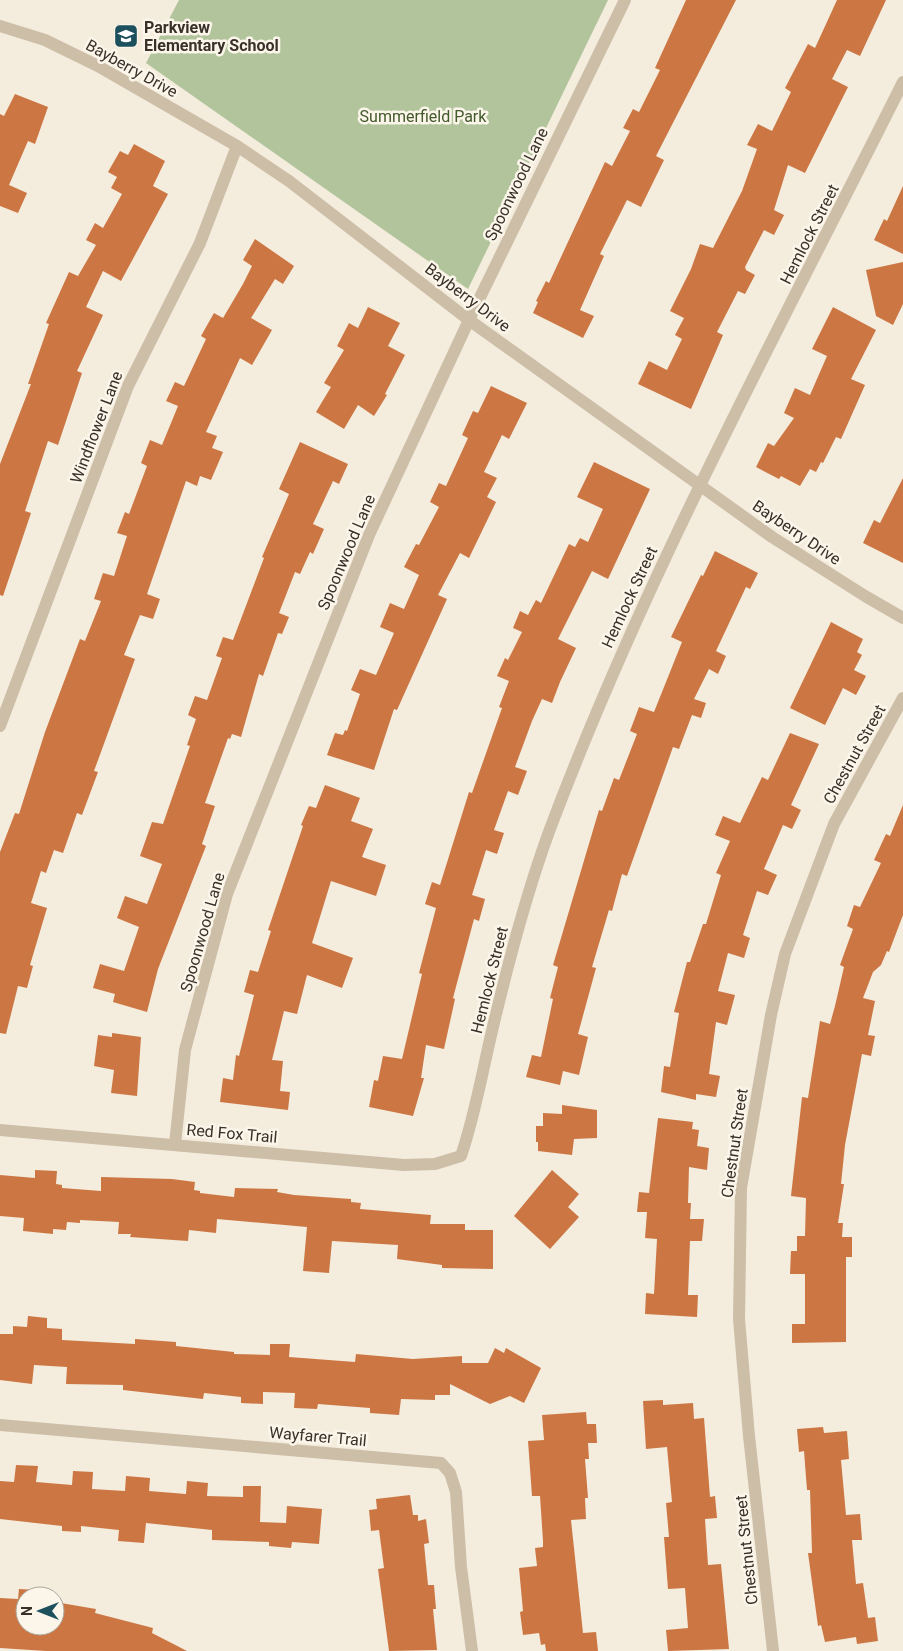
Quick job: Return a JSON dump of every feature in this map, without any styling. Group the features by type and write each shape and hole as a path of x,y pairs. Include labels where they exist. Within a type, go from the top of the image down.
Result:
{"street":[{"name":"Spoonwood Lane","path":"175,1144 186,1050 227,894 369,535 469,320 625,0"},
{"name":"Bayberry Drive","path":"0,26 45,40 98,66 237,146 289,181 469,320 700,485 809,561 903,618"},
{"name":"Hemlock Street","path":"461,1156 473,1116 517,931 550,830 623,649 700,485 903,82"},
{"name":"Windflower Lane","path":"0,726 128,386 200,243 237,146"},
{"name":"Chestnut Street","path":"774,1651 749,1436 739,1319 741,1188 771,1015 784,954 834,824 903,698"},
{"name":"Red Fox Trail","path":"0,1130 175,1144 404,1166 435,1164 461,1156"},
{"name":"Wayfarer Trail","path":"0,1425 440,1463 450,1473 456,1492 461,1567 472,1651"}],"green space":[{"name":"Summerfield Park","path":"179,0 608,0 468,289 146,63"}],"building":[{"path":"686,0 736,0 656,156 664,160 641,207 627,200 600,254 604,256 580,310 594,316 583,338 533,313 538,302 536,301 546,281 549,283 605,162 612,166 630,131 623,128 633,109 639,112 660,70 655,68"},
{"path":"837,0 886,0 860,56 847,50 832,79 848,87 805,173 788,165 774,210 784,215 774,235 764,230 745,267 746,270 755,275 745,294 738,291 717,332 723,335 691,409 638,384 649,361 667,370 682,339 675,335 684,318 670,311 691,269 700,244 713,248 742,191 757,149 747,145 758,124 772,131 791,92 785,88 808,44 815,48"},
{"path":"15,94 48,107 35,144 28,141 9,185 27,193 18,213 0,206 0,114 4,116"},
{"path":"134,144 165,161 153,186 168,194 121,281 103,271 86,307 103,315 77,371 82,373 58,445 48,441 25,511 31,513 3,596 0,595 0,464 31,384 28,384 49,324 46,323 69,272 78,276 96,245 86,240 95,223 103,228 122,194 111,188 117,177 108,172 120,151 128,155"},
{"path":"903,186 903,254 874,240 884,219 887,221"},
{"path":"255,239 294,266 283,284 275,279 251,318 272,330 252,365 240,358 206,432 217,436 212,448 223,452 211,480 200,476 197,486 186,481 147,594 160,599 153,619 140,615 124,655 135,659 94,771 98,772 82,815 77,813 63,853 54,850 46,873 41,871 31,903 47,908 30,965 33,966 27,988 18,986 6,1034 0,1033 0,852 15,813 19,814 45,732 80,639 85,641 101,601 94,599 103,573 114,576 127,536 117,533 125,512 129,514 147,466 141,463 150,440 162,445 178,406 166,401 175,382 184,386 206,339 201,336 214,313 223,318 243,284 252,266 243,260"},
{"path":"903,262 903,304 893,325 876,316 866,270"},
{"path":"368,307 400,323 388,346 405,355 385,394 387,395 374,416 358,405 344,429 316,412 331,387 324,383 344,350 337,346 349,323 358,328"},
{"path":"833,307 876,330 851,379 865,385 841,439 836,437 823,463 821,462 816,472 810,469 800,486 781,476 779,479 756,467 768,443 774,446 794,418 784,413 795,388 810,395 827,356 812,349"},
{"path":"491,386 527,403 509,439 502,435 484,472 497,478 487,497 496,502 469,558 460,553 438,595 447,599 397,710 394,709 374,770 327,755 335,733 343,735 345,730 347,731 360,694 351,690 360,669 376,675 394,633 380,627 390,603 404,609 419,575 404,567 416,544 419,545 439,507 430,502 439,483 446,486 468,438 462,435 473,411 478,413"},
{"path":"300,442 348,464 339,484 333,481 313,524 324,529 313,554 310,552 300,574 295,572 279,613 289,617 282,634 278,633 263,676 259,674 241,737 232,734 230,739 228,738 205,803 215,806 202,844 206,846 158,969 147,1012 113,1002 115,994 93,988 100,964 124,971 139,927 117,918 125,896 147,904 162,864 140,856 152,822 163,824 190,746 187,745 196,719 188,715 195,696 207,700 222,658 216,656 223,637 233,640 264,558 262,557 289,494 279,489"},
{"path":"594,462 650,489 608,579 592,571 558,639 576,648 552,703 542,699 532,721 515,767 527,771 518,795 508,791 494,830 504,833 497,854 486,850 472,895 485,899 479,921 474,919 453,998 455,999 444,1049 426,1045 421,1078 424,1078 413,1116 369,1107 374,1080 378,1081 383,1056 402,1059 422,974 419,973 436,908 425,904 432,882 440,885 469,792 472,793 502,708 499,707 509,681 497,676 505,658 508,660 522,632 513,628 520,611 528,615 536,600 541,603 569,544 575,547 580,538 588,542 603,509 577,497"},
{"path":"903,478 903,563 863,543 874,520 880,523"},
{"path":"715,551 758,573 750,589 746,587 716,651 726,656 718,674 709,669 694,699 706,703 701,718 692,715 679,749 673,747 627,876 622,874 612,911 609,910 592,967 596,968 578,1034 588,1037 579,1075 563,1071 560,1085 526,1077 532,1055 541,1057 553,999 550,998 558,967 553,965 599,810 602,811 614,778 619,780 637,734 630,731 639,707 654,712 682,642 671,637 701,575 703,576"},
{"path":"831,622 863,639 857,652 862,655 854,670 866,676 856,695 843,688 825,725 790,708"},
{"path":"790,733 819,744 791,805 801,810 792,829 783,825 764,869 777,875 768,895 757,891 743,935 750,938 744,958 728,953 718,991 735,995 727,1025 716,1022 709,1074 720,1076 716,1097 696,1094 696,1100 661,1092 664,1066 670,1067 679,1013 674,1012 687,962 690,962 703,924 706,924 721,875 716,873 730,841 715,835 723,816 740,823 762,777 768,780"},
{"path":"325,785 360,798 351,821 373,829 362,857 386,865 376,896 331,881 312,943 353,958 342,988 307,975 297,1014 284,1011 272,1060 283,1061 280,1091 290,1092 288,1110 220,1102 223,1078 233,1080 236,1055 239,1056 254,995 244,992 250,970 258,972 271,931 268,930 303,826 301,825 309,806 316,808"},
{"path":"903,805 903,915 889,952 887,951 881,965 873,972 863,998 875,1001 868,1035 875,1036 871,1056 862,1054 845,1145 841,1184 844,1184 838,1223 843,1223 842,1237 852,1237 852,1257 846,1257 846,1342 792,1343 792,1324 805,1324 805,1274 790,1274 791,1251 797,1251 797,1236 805,1236 806,1198 791,1196 802,1097 808,1098 820,1021 830,1024 835,1006 844,967 840,965 853,929 847,926 854,905 860,907 881,863 874,860 886,834 890,836"},
{"path":"112,1033 141,1037 137,1096 111,1093 114,1070 94,1066 98,1035 112,1037"},
{"path":"562,1105 597,1110 597,1138 574,1139 572,1155 538,1151 536,1126 543,1126 543,1113 562,1114"},
{"path":"658,1118 693,1122 692,1129 699,1130 697,1146 709,1148 707,1170 689,1167 688,1203 691,1203 690,1219 704,1219 702,1241 690,1241 688,1295 698,1295 697,1317 645,1314 646,1293 654,1294 657,1239 645,1238 647,1212 637,1212 639,1192 649,1193"},
{"path":"35,1170 57,1171 56,1184 62,1185 62,1188 101,1191 101,1177 172,1179 195,1182 194,1190 200,1191 200,1193 234,1197 235,1188 278,1189 277,1192 294,1195 351,1199 351,1202 361,1203 360,1209 431,1215 430,1224 465,1224 465,1230 493,1230 493,1269 442,1268 442,1265 397,1259 398,1245 332,1241 329,1273 303,1271 307,1227 217,1219 216,1233 189,1230 188,1241 130,1237 131,1234 118,1234 119,1222 80,1220 80,1223 67,1222 66,1230 53,1229 53,1234 23,1231 24,1218 0,1216 0,1175 35,1178"},
{"path":"552,1170 579,1194 568,1207 579,1217 550,1249 514,1216"},
{"path":"28,1316 47,1318 47,1328 62,1329 62,1340 135,1344 135,1339 176,1342 176,1346 234,1352 234,1354 270,1355 270,1344 290,1344 289,1357 355,1362 356,1354 413,1359 462,1356 462,1363 488,1363 495,1348 504,1353 506,1348 541,1368 524,1403 510,1396 490,1404 450,1384 450,1395 435,1395 435,1400 401,1399 399,1415 370,1413 370,1408 318,1404 317,1409 294,1408 295,1393 263,1392 263,1404 241,1403 241,1397 204,1393 203,1399 123,1390 123,1385 66,1384 67,1367 34,1365 32,1384 0,1380 0,1334 13,1334 13,1326 27,1327"},
{"path":"663,1400 663,1405 693,1403 694,1419 704,1418 710,1497 715,1496 717,1518 705,1519 708,1565 721,1564 729,1649 668,1651 666,1630 688,1628 685,1588 668,1589 664,1537 669,1537 666,1503 672,1502 667,1447 646,1449 643,1401"},
{"path":"586,1412 587,1424 596,1424 597,1443 588,1443 589,1459 585,1459 588,1498 585,1498 586,1519 571,1520 583,1633 596,1632 598,1651 546,1651 545,1644 541,1645 539,1633 523,1635 520,1612 523,1611 519,1568 537,1566 535,1548 543,1547 540,1496 532,1496 528,1441 544,1440 542,1415"},
{"path":"823,1427 824,1433 847,1431 849,1459 841,1460 846,1515 860,1514 862,1540 852,1540 856,1584 863,1583 868,1618 875,1617 878,1641 857,1644 856,1637 825,1642 821,1625 818,1626 808,1553 812,1553 810,1490 807,1490 804,1451 799,1452 797,1429"},
{"path":"16,1465 38,1466 36,1482 72,1485 73,1471 93,1472 92,1489 125,1491 126,1476 150,1478 149,1491 186,1494 187,1481 208,1483 207,1496 243,1497 243,1486 261,1486 260,1522 286,1523 287,1506 322,1509 319,1544 292,1542 291,1548 269,1546 269,1542 212,1540 212,1530 146,1523 144,1543 118,1541 119,1530 81,1526 81,1532 62,1531 62,1526 0,1519 0,1481 14,1482"},
{"path":"410,1495 413,1515 418,1515 418,1521 426,1519 429,1543 424,1544 428,1585 434,1585 436,1609 433,1609 437,1650 389,1651 378,1569 384,1568 379,1530 371,1531 369,1510 377,1509 376,1499"},
{"path":"0,1598 15,1599 15,1636 65,1636 65,1604 96,1609 95,1613 153,1628 152,1633 187,1651 46,1651 0,1648"}],"place":[{"name":"Parkview Elementary School","path":"126,36"}]}
